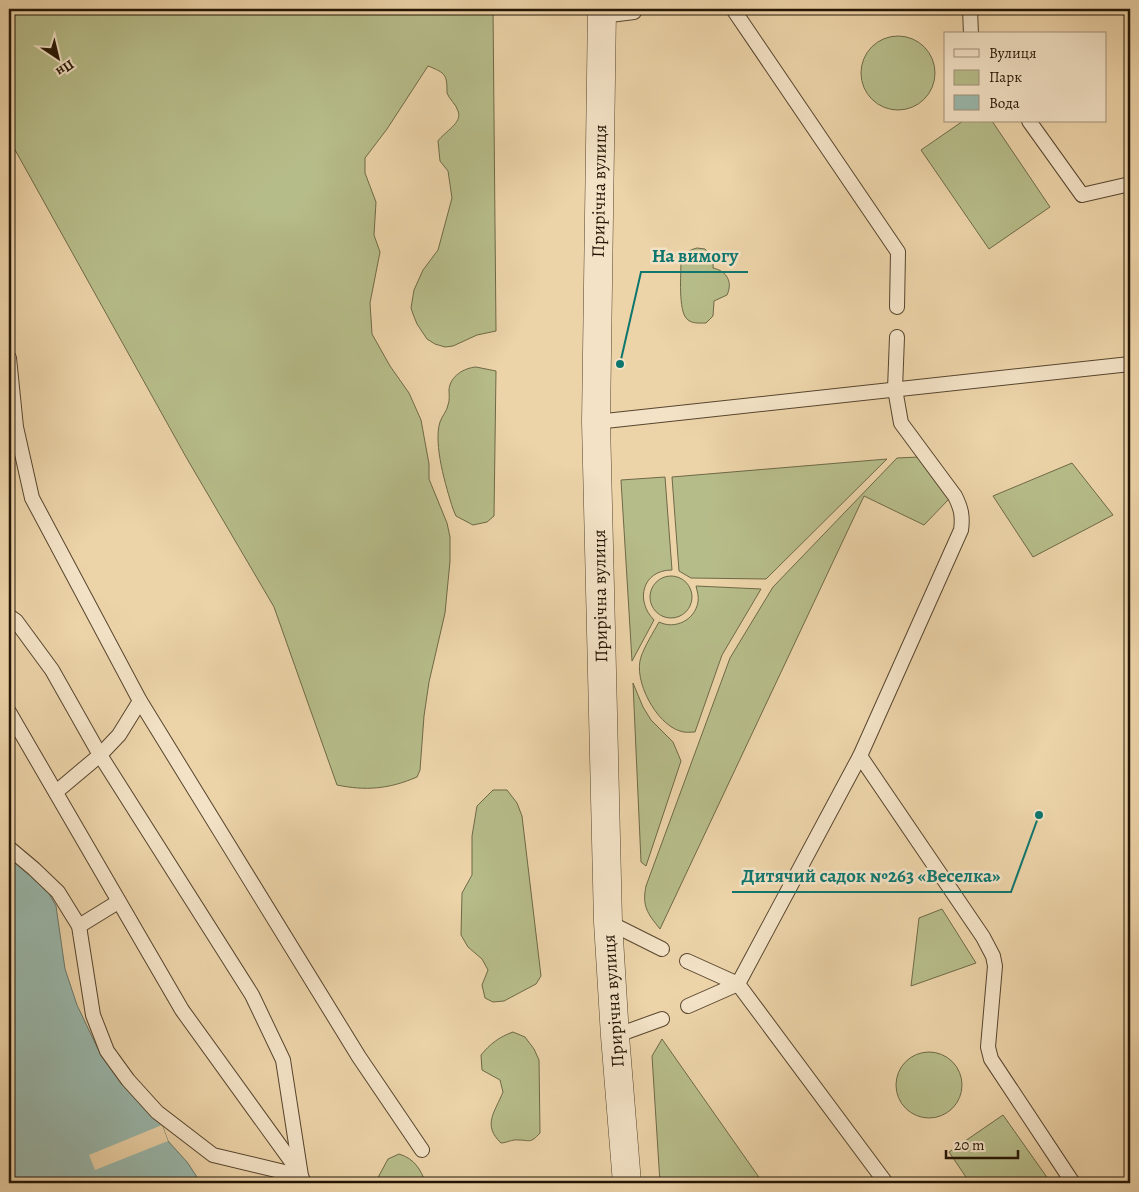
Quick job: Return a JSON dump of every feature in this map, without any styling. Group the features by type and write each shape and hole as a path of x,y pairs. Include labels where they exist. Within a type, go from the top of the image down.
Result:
{"street":[{"name":"Прирічна вулиця","path":"602,12 596,422 608,922 627,1183"}],"lane":[{"path":"733,9 898,252 897,307"},
{"path":"970,9 972,32"},
{"path":"602,12 634,12"},
{"path":"1031,122 1082,195 1130,184"},
{"path":"688,1006 738,984 860,756 961,530 963,518 961,507 955,496 901,423 895,390 897,337"},
{"path":"9,358 16,427 32,498 140,701 359,1057 422,1150"},
{"path":"596,422 1130,364"},
{"path":"9,616 16,621 52,670 100,755 252,995 283,1060 306,1181"},
{"path":"56,792 100,755 119,736 140,701"},
{"path":"9,712 182,1010 306,1181"},
{"path":"860,756 984,937 990,949 995,966 988,1047 991,1059 1073,1183"},
{"path":"9,848 58,892 79,926 93,1014 107,1050 134,1086 157,1112 214,1155 306,1181"},
{"path":"79,926 118,902"},
{"path":"608,922 662,949"},
{"path":"687,961 738,984 886,1183"},
{"path":"615,1036 662,1019"}],"green space":[{"path":"9,9 493,9 496,331 477,335 453,346 445,347 427,339 417,324 411,308 414,290 423,270 438,250 452,198 448,171 440,161 438,141 455,123 459,115 457,108 447,93 446,78 442,73 428,66 387,129 365,158 365,173 376,202 374,235 380,252 370,303 372,334 390,366 409,393 421,420 429,464 429,479 447,523 450,537 450,561 445,613 429,682 424,716 420,770 417,777 377,788 337,785 274,607 186,457 9,139"},
{"path":"898,36 919,42 929,52 935,73 929,94 919,104 898,110 877,104 867,94 861,73 867,52 877,42"},
{"path":"962,122 993,122 1050,207 989,249 921,150"},
{"path":"697,248 707,251 712,260 713,268 725,274 729,282 727,295 714,301 713,316 706,323 689,321 684,315 681,301 681,261 687,252"},
{"path":"476,367 496,371 494,516 487,522 473,525 456,516 453,509 441,466 438,431 449,403 449,390 452,381 462,371"},
{"path":"919,457 949,499 924,525 864,496 660,929 645,904 646,886 730,658 773,587 897,458"},
{"path":"887,459 766,579 691,578 679,571 672,477"},
{"path":"1072,463 1113,515 1033,557 993,496"},
{"path":"665,477 672,570 662,571 648,581 643,596 648,612 654,620 632,661 621,480"},
{"path":"675,576 683,579 689,585 692,597 689,609 683,615 667,618 659,615 653,609 650,593 653,585 659,579"},
{"path":"696,586 761,589 722,655 695,732 685,732 671,727 655,711 643,689 639,666 641,657 659,622 671,625 678,624 693,614 698,602"},
{"path":"633,683 643,707 651,720 673,742 681,761 646,866 641,862"},
{"path":"493,790 507,790 517,803 522,816 541,976 536,984 504,1001 493,1002 485,998 482,985 488,970 482,959 468,947 461,935 462,893 472,875 472,836 477,806"},
{"path":"942,909 976,963 911,986 919,918"},
{"path":"513,1032 525,1037 539,1060 540,1133 530,1141 516,1140 501,1143 495,1136 491,1124 503,1092 500,1080 482,1070 481,1055 495,1041"},
{"path":"662,1039 763,1183 660,1183 652,1056"},
{"path":"929,1052 942,1054 952,1062 960,1072 962,1085 960,1098 952,1108 942,1116 929,1118 916,1116 906,1108 898,1098 896,1085 898,1072 906,1062 916,1054"},
{"path":"1003,1115 1051,1183 970,1183 949,1152"},
{"path":"399,1154 405,1156 416,1165 426,1183 375,1183 388,1159"}],"water":[{"path":"9,855 47,890 56,906 65,969 77,1005 97,1047 112,1069 143,1106 162,1125 168,1141 187,1162 201,1183 9,1183"}],"pier":[{"path":"162,1125 168,1141 95,1170 89,1155"}],"place":[{"name":"На вимогу","path":"620,364"},
{"name":"Дитячий садок №263 «Веселка»","path":"1039,815"}]}
